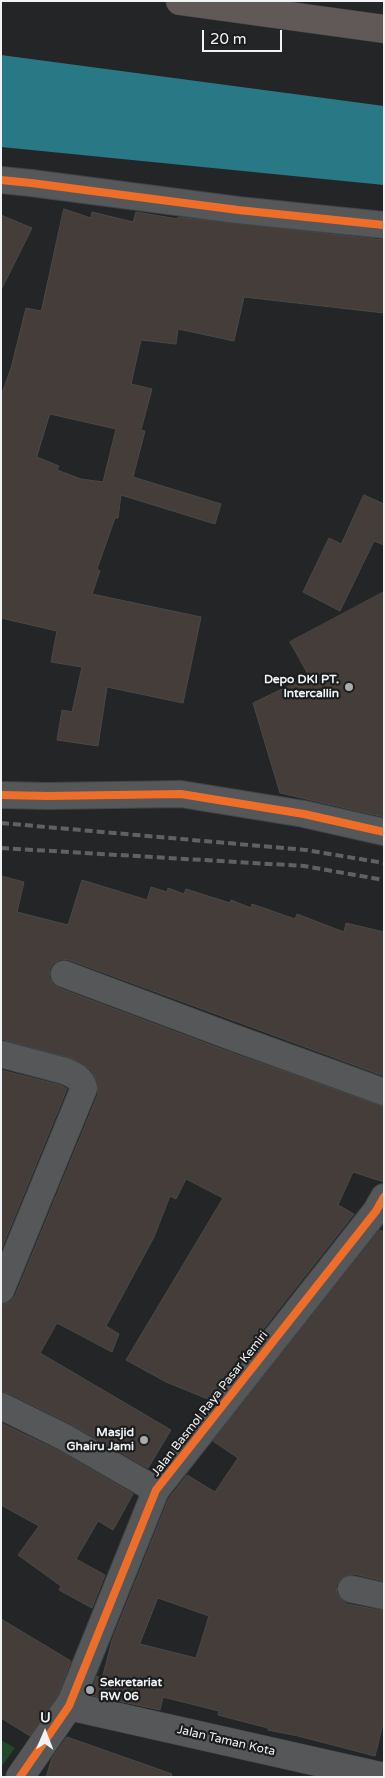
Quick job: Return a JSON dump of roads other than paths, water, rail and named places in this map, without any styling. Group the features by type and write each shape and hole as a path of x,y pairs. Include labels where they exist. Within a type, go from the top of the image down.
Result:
{"highway":[{"path":"180,1 384,29"}],"street":[{"path":"1,180 238,210 384,225"},
{"path":"1,795 181,794 304,814 384,832"},
{"path":"64,974 232,1038 384,1092"},
{"path":"1,1054 66,1071 76,1076 82,1082 84,1088 1,1290"},
{"name":"Jalan Basmol Raya Pasar Kemiri","path":"20,1777 69,1706 156,1490 376,1211 384,1197"},
{"path":"1,1406 64,1437 156,1490"},
{"path":"351,1589 384,1596"},
{"name":"Jalan Taman Kota","path":"69,1706 384,1777"}],"water":[{"path":"1,55 384,106 384,185 1,147"}],"railway":[{"path":"1,823 306,850 384,863"},
{"path":"1,848 304,866 384,880"}],"place":[{"name":"Depo DKI PT. Intercallin","path":"349,687"},
{"name":"Masjid Ghairu Jami","path":"144,1440"},
{"name":"Sekretariat RW 06","path":"90,1690"}]}
